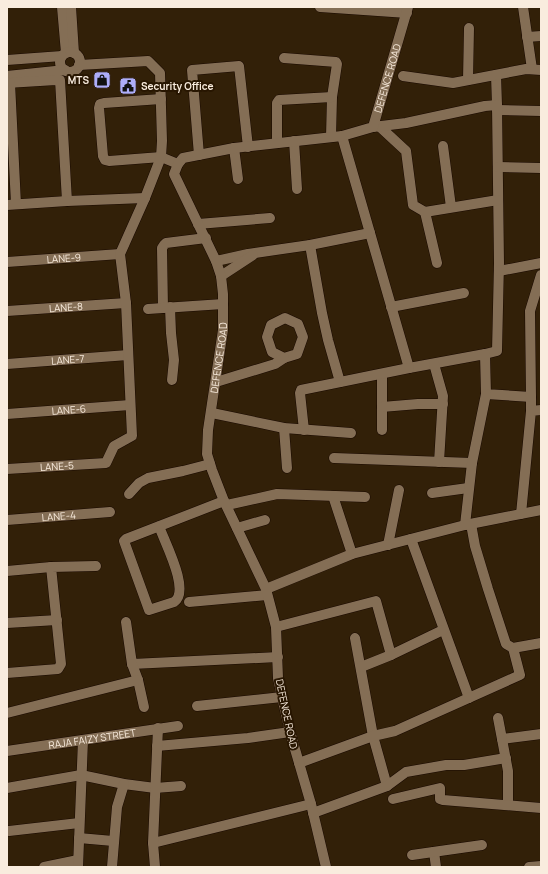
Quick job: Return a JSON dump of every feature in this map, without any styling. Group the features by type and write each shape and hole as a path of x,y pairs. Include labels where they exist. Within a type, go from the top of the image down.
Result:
{"street":[{"path":"62,7 68,54"},
{"path":"66,70 61,64 68,54 71,7"},
{"path":"320,7 407,10"},
{"path":"403,76 453,83 526,69 537,70 527,37 523,7"},
{"name":"DEFENCE ROAD","path":"376,127 407,10"},
{"path":"468,80 469,28"},
{"path":"527,37 541,36"},
{"path":"7,60 68,54 79,59 79,65 74,71 66,70 8,80"},
{"path":"284,58 337,64 332,97 331,137"},
{"path":"79,65 148,61 160,73 162,141 160,157 145,198 120,254 126,303 130,405"},
{"path":"199,155 192,70 238,66 248,146"},
{"path":"304,430 300,393 301,390 497,351 499,271 496,75"},
{"path":"8,80 60,80 67,201"},
{"path":"8,80 12,205 145,198"},
{"path":"277,143 277,103 279,100 332,97"},
{"path":"161,99 104,102 100,104 98,108 103,156 105,160 109,161 160,157 178,164 183,158 234,148 342,136 376,127 406,123 485,106 541,111"},
{"path":"376,127 406,151 413,205 425,212 498,200"},
{"path":"342,136 409,368"},
{"path":"294,141 298,189"},
{"path":"443,146 451,207"},
{"path":"234,148 238,179"},
{"name":"DEFENCE ROAD","path":"178,164 174,174 206,238 221,276 223,330 212,412 208,430 207,454 225,503 267,592 276,627 278,678 282,698 290,732 312,808 326,867"},
{"path":"498,167 541,168"},
{"path":"425,212 437,263"},
{"path":"198,224 270,218"},
{"path":"216,261 310,245 370,232"},
{"path":"172,380 174,360 167,307 162,248 166,243 206,238"},
{"path":"310,245 322,313 340,382"},
{"path":"221,276 256,253"},
{"name":"LANE-9","path":"7,262 120,254"},
{"path":"499,271 541,263"},
{"path":"521,514 536,410 531,397 530,312 541,275"},
{"path":"391,307 464,293"},
{"name":"LANE-8","path":"7,311 126,303"},
{"path":"148,309 223,304"},
{"path":"531,328 541,330"},
{"path":"485,354 486,394 468,488 468,525 506,644 513,648 541,643"},
{"name":"LANE-7","path":"7,364 128,355"},
{"path":"216,382 275,364 284,358"},
{"path":"434,364 443,396 439,462"},
{"path":"382,374 382,430"},
{"path":"486,394 531,397"},
{"path":"382,407 418,404 443,404"},
{"name":"LANE-6","path":"7,414 130,405"},
{"name":"LANE-5","path":"7,469 106,463 114,446 132,436 130,405"},
{"path":"212,412 284,428 351,433"},
{"path":"284,428 287,468"},
{"path":"334,458 472,464"},
{"path":"129,494 139,483 148,478 210,464"},
{"path":"432,493 468,488"},
{"path":"388,545 399,490"},
{"path":"159,526 178,574 180,593 177,600 174,602 149,610 124,541 126,539 159,526 225,503 277,494 365,497"},
{"path":"332,496 352,554"},
{"name":"LANE-4","path":"7,520 110,512"},
{"path":"189,602 267,592 352,554 468,525 521,514 540,512"},
{"path":"237,528 265,520"},
{"path":"411,539 469,698"},
{"path":"7,571 51,567 96,566"},
{"path":"7,674 58,669 61,664 51,567"},
{"path":"276,627 376,601 391,655"},
{"path":"7,623 57,620"},
{"path":"126,622 132,664 138,680 144,707"},
{"path":"361,667 391,655 443,630"},
{"path":"355,638 373,736 387,786"},
{"path":"299,763 373,736 395,731 520,675 513,648"},
{"path":"132,664 278,657"},
{"path":"7,712 138,680"},
{"path":"197,706 282,698"},
{"path":"498,718 508,771 508,805"},
{"name":"RAJA FAIZY STREET","path":"7,750 178,726"},
{"path":"155,867 153,843 158,728"},
{"path":"157,746 248,738 290,732"},
{"path":"502,739 541,734"},
{"path":"44,867 78,863 83,740"},
{"path":"153,843 312,808 387,786 406,772 446,765 464,765 506,758"},
{"path":"7,788 82,775 124,784 155,788 181,786"},
{"path":"112,867 117,807 124,784"},
{"path":"393,799 440,788 440,799 443,800 541,808"},
{"path":"9,831 79,823"},
{"path":"79,838 113,841"},
{"path":"412,855 482,846"},
{"path":"434,852 436,867"},
{"path":"529,867 541,866"}],"place":[{"name":"MTS","path":"102,80"},
{"name":"Security Office","path":"128,86"}]}
